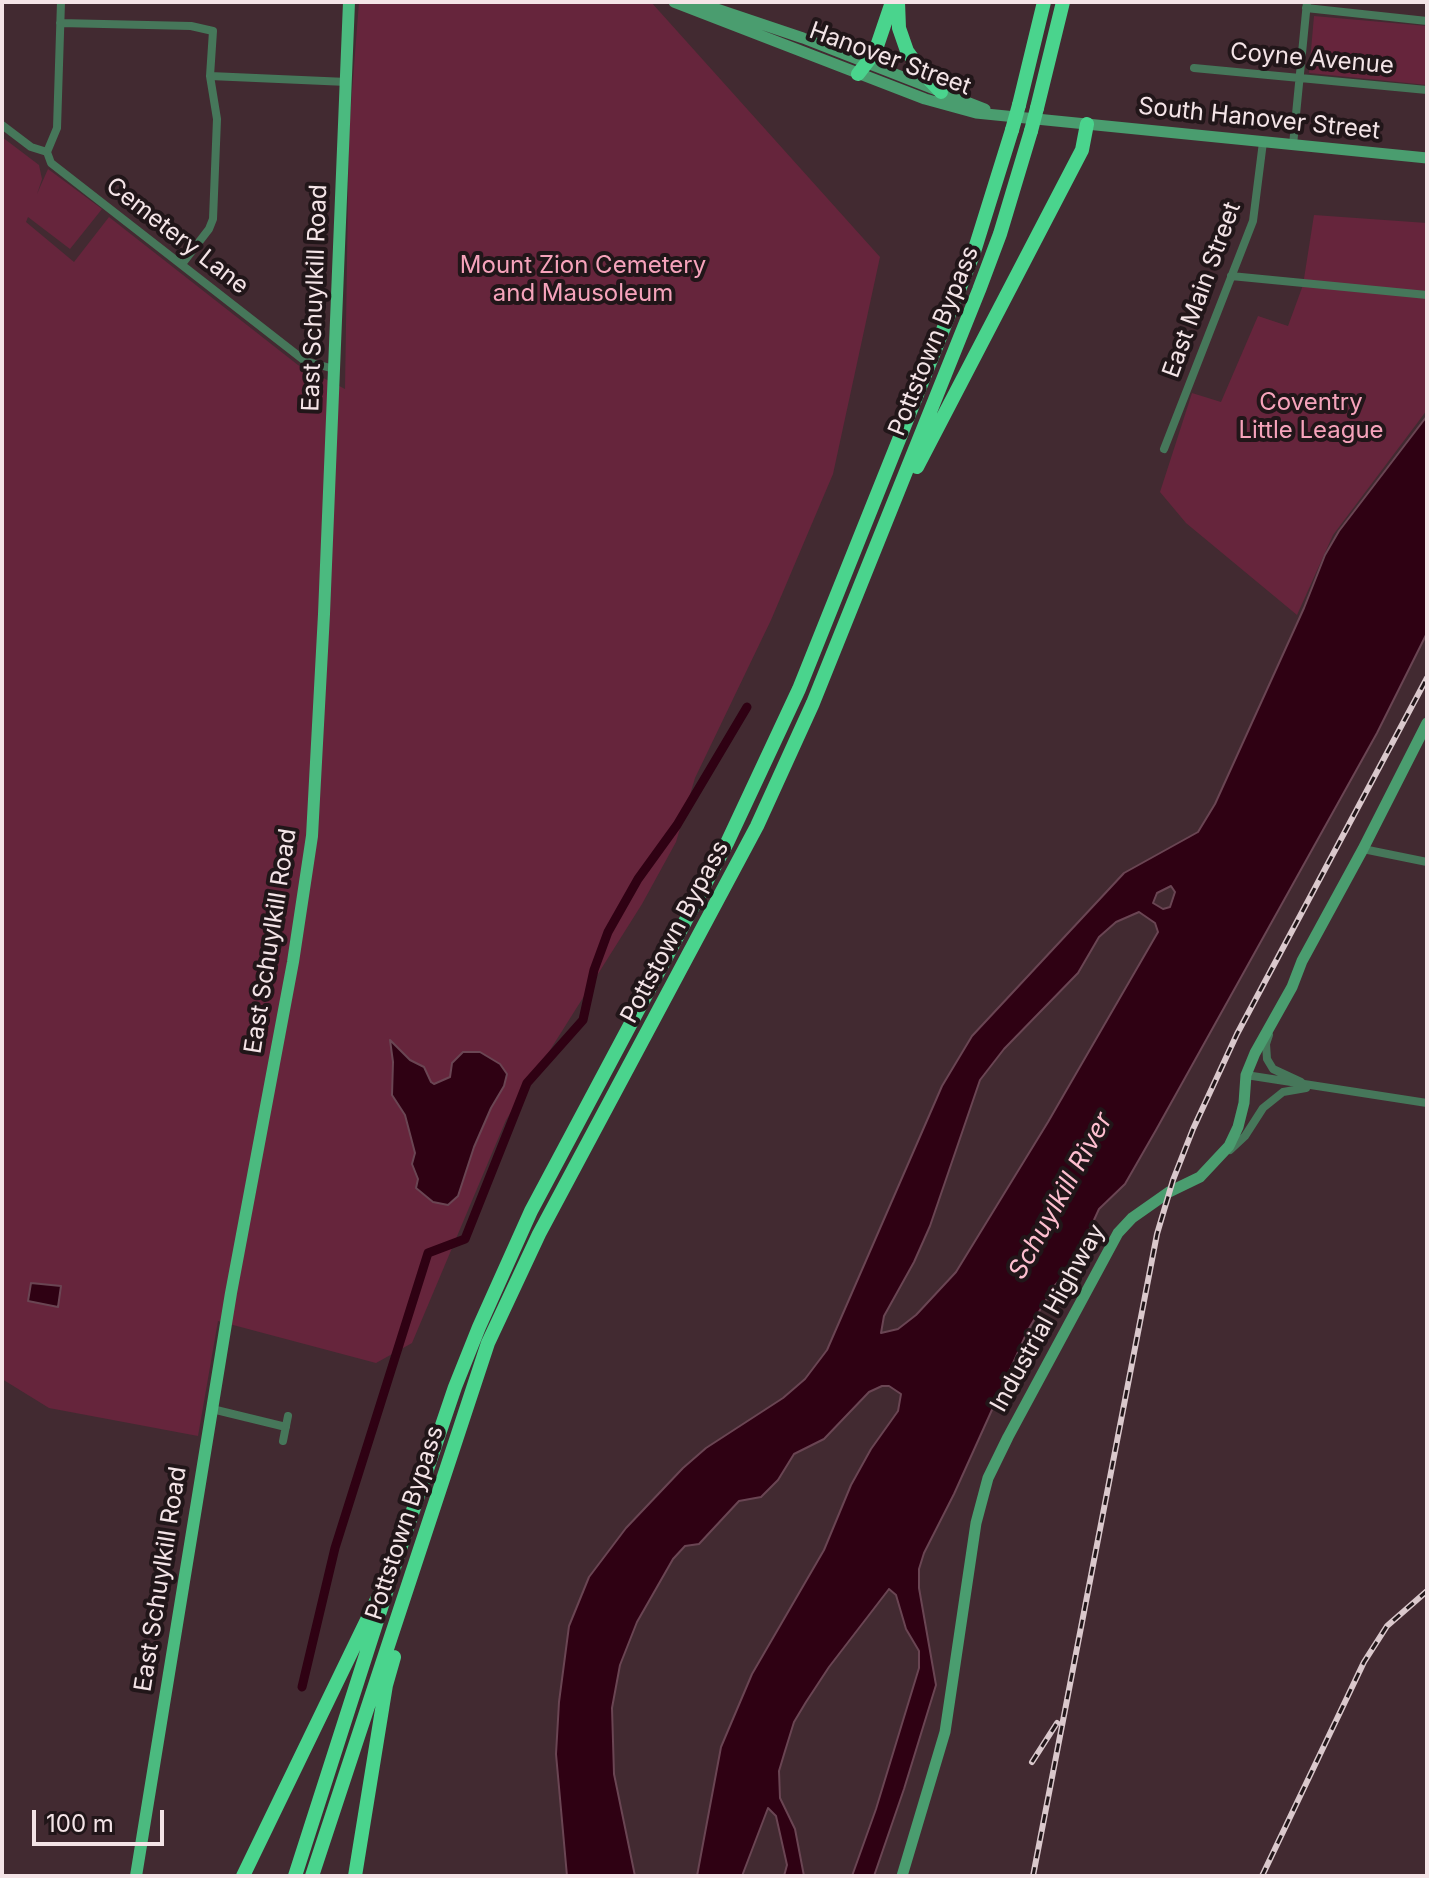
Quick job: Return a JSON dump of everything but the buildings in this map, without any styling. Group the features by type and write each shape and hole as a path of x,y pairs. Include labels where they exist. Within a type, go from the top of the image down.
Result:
{"highway":[{"path":"862,69 875,52 892,2"},
{"path":"898,2 899,28 907,51 941,92"},
{"path":"1037,2 1035,11 1040,22"},
{"name":"Pottstown Bypass","path":"295,1876 455,1387 506,1264 561,1153 727,843 799,689 973,255 1012,130 1044,2"},
{"name":"Pottstown Bypass","path":"312,1876 488,1343 539,1234 757,826 813,703 1000,234 1031,131 1063,2"},
{"path":"895,501 905,488 1019,275 1082,150 1087,124"},
{"path":"355,1876 386,1685 443,1479"},
{"path":"243,1876 400,1549"}],"main road":[{"name":"East Schuylkill Road","path":"136,1876 246,1208 293,962 312,836 317,779 349,2"}],"street":[{"path":"47,152 57,128 61,2"},
{"name":"Hanover Street","path":"674,2 1004,116"},
{"name":"Hanover Street","path":"696,2 803,38 862,69 941,103 976,113 1087,124"},
{"path":"1293,145 1306,5 1427,21"},
{"path":"60,23 191,26 213,31 210,76 217,119 213,219 182,264"},
{"name":"Coyne Avenue","path":"1194,68 1427,90"},
{"path":"210,76 347,82"},
{"name":"South Hanover Street","path":"1087,124 1427,158"},
{"name":"Cemetery Lane","path":"2,125 31,147 47,152 51,163 305,361 334,369"},
{"name":"East Main Street","path":"1164,449 1253,221 1263,142"},
{"path":"1231,276 1427,295"},
{"name":"Industrial Highway","path":"902,1876 945,1732 976,1523 988,1478 1118,1233 1132,1218 1209,1170 1229,1146 1238,1127 1246,1075 1427,723"},
{"path":"1363,849 1427,862"},
{"path":"1277,1014 1266,1044 1267,1059 1273,1069 1312,1087"},
{"path":"1246,1075 1427,1103"},
{"path":"1209,1170 1245,1136 1263,1108 1283,1092 1312,1087"},
{"path":"212,1409 286,1427"},
{"path":"283,1441 288,1416"}],"green space":[{"name":"Mount Zion Cemetery and Mausoleum","path":"359,2 651,2 880,257 833,474 771,620 695,778 676,842 642,904 506,1120 412,1343 376,1363 218,1321 198,1436 49,1408 2,1379 2,137 39,165 42,179 37,194 48,169 102,209 70,249 28,217 26,222 74,262 109,217 298,365 345,389 349,131"},
{"path":"1314,16 1427,26 1427,85 1309,73"},
{"name":"Coventry Little League","path":"1314,215 1427,223 1427,410 1333,535 1297,615 1186,523 1160,492 1192,393 1221,402 1258,316 1288,326 1303,285"}],"water":[{"name":"Schuylkill River","path":"1427,416 1427,633 1377,733 1156,1130 1125,1184 1099,1209 1072,1268 1055,1285 1028,1330 924,1553 919,1569 919,1588 936,1685 874,1876 852,1876 919,1668 919,1651 906,1629 896,1595 889,1589 806,1702 794,1722 779,1771 780,1798 795,1829 804,1876 784,1876 787,1865 776,1816 768,1808 742,1876 697,1876 721,1747 752,1674 824,1550 851,1485 871,1449 898,1411 901,1394 889,1386 869,1392 824,1439 794,1454 778,1480 761,1497 739,1501 699,1544 685,1546 673,1559 637,1622 620,1665 612,1708 614,1774 635,1876 567,1876 556,1754 559,1702 569,1626 589,1577 626,1528 683,1468 706,1448 783,1398 805,1379 827,1350 942,1086 972,1036 1124,873 1198,832 1215,804 1325,555 1339,531","holes":["1171,886 1175,892 1170,907 1163,909 1153,903 1157,893","1139,912 1155,923 1158,932 1048,1122 956,1272 916,1315 898,1329 881,1333 884,1316 930,1226 980,1080 1004,1049 1078,973 1099,937 1116,922"]},
{"path":"390,1040 410,1060 424,1067 434,1084 450,1077 452,1063 463,1052 480,1052 500,1064 507,1074 474,1147 458,1196 448,1205 433,1202 416,1188 418,1179 412,1164 415,1153 405,1115 392,1095"},
{"path":"31,1283 61,1286 58,1307 28,1301"}],"waterway":[{"path":"302,1687 335,1548 428,1253 465,1239 527,1083 583,1020 594,970 608,932 638,879 677,825 747,707"}],"railway":[{"path":"1033,1876 1157,1234 1173,1180 1237,1034 1427,678"},
{"path":"1262,1876 1364,1662 1387,1626 1427,1591"},
{"path":"1032,1762 1057,1723"}]}
